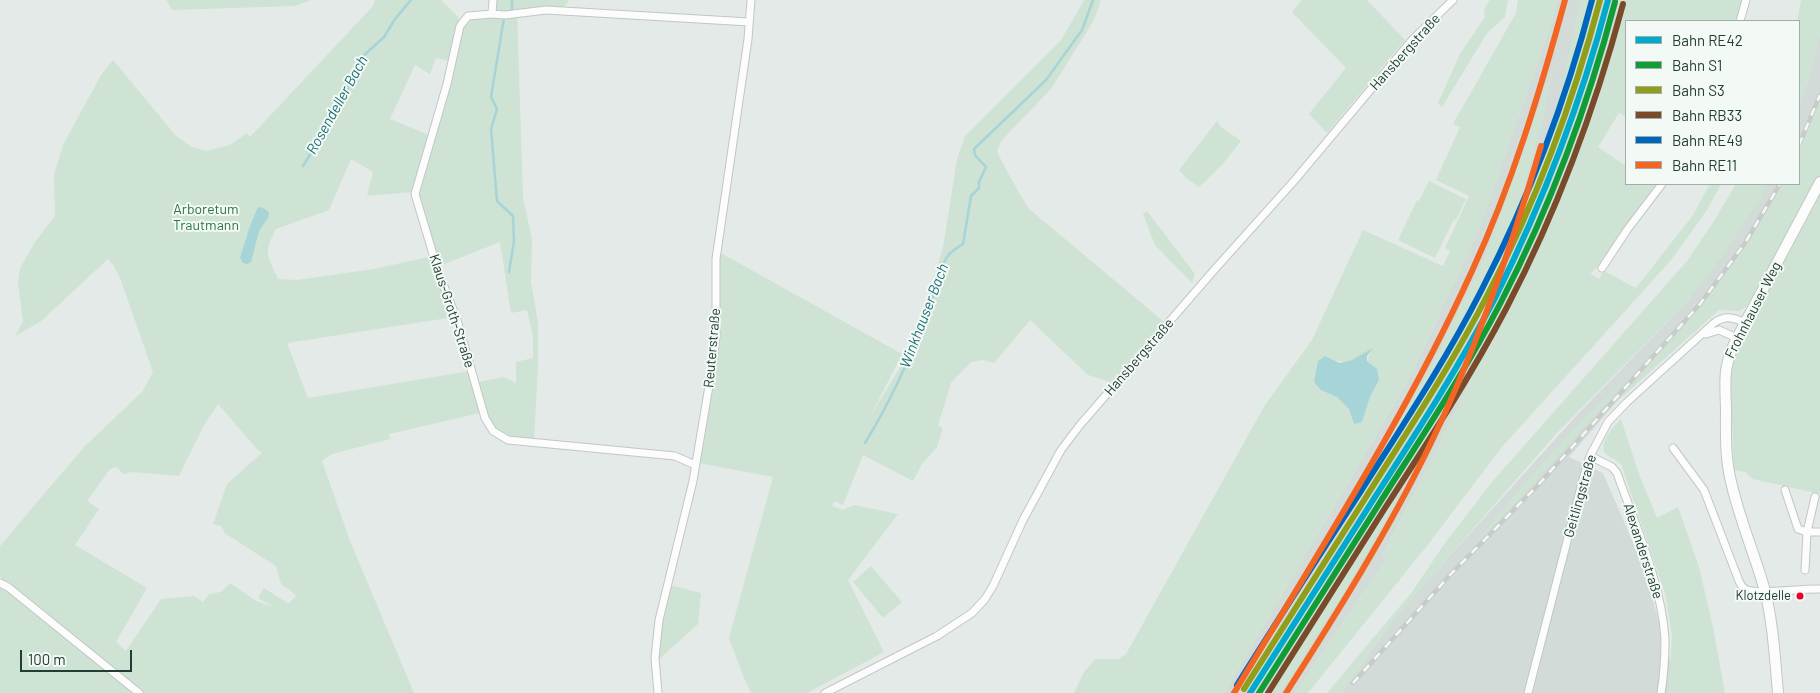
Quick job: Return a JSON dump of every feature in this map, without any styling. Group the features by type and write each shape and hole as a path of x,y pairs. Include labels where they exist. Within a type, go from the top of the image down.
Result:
{"main road":[{"name":"Frohnhauser Weg","path":"1778,693 1765,592 1740,514 1727,462 1725,372 1729,354 1736,338 1820,182"}],"street":[{"path":"492,14 493,0"},
{"name":"Reuterstraße","path":"658,693 655,658 659,620 693,481 694,464 713,362 716,312 716,259 751,0"},
{"name":"Hansbergstraße","path":"825,693 937,636 972,613 985,599 993,586 1023,520 1061,450 1080,425 1294,181 1413,39 1453,0"},
{"path":"1740,20 1746,0"},
{"name":"Klaus-Groth-Straße","path":"694,464 675,456 508,440 493,430 485,418 457,320 438,270 416,200 416,194 447,84 460,26 465,18 471,15 505,15 546,10 749,22"},
{"path":"1602,268 1627,230 1661,185"},
{"name":"Geitlingstraße","path":"1528,693 1590,456 1608,422 1714,323 1721,318 1734,318 1745,323"},
{"name":"Geitlingstraße","path":"1699,337 1711,331 1719,330 1736,338"},
{"path":"1673,448 1704,490 1743,588 1749,591 1765,592 1820,589"},
{"name":"Alexanderstraße","path":"1590,456 1612,467 1617,473 1653,576 1661,607 1665,639 1661,693"},
{"path":"1785,490 1798,529 1807,532 1820,532"},
{"path":"1805,570 1807,532 1815,497"},
{"path":"0,583 139,693"}],"shaded area":[{"path":"1557,0 1619,0 1615,21 1579,134 1543,222 1486,335 1468,387 1382,555 1387,558 1295,693 1224,693 1406,384 1435,324 1480,226 1550,27"},
{"path":"1820,35 1820,100 1800,147 1800,103"},
{"path":"1765,185 1782,185 1757,230 1710,296 1569,457 1603,473 1641,561 1680,693 1341,693 1390,624 1411,599 1576,416 1688,301"}],"green space":[{"path":"166,0 311,0 295,6 172,10"},
{"name":"Arboretum Trautmann","path":"375,0 441,0 458,17 459,21 449,61 436,58 430,74 415,65 390,119 429,135 414,189 412,192 367,196 373,172 351,159 329,210 276,229 269,244 268,254 278,279 297,280 374,269 433,256 452,315 448,318 287,343 308,398 470,371 480,413 389,434 390,439 332,454 322,461 350,541 414,693 0,693 0,582 2,579 0,576 0,546 84,447 142,392 153,372 120,278 108,259 40,322 15,336 23,322 18,282 20,268 35,242 55,216 54,174 64,143 101,75 113,60 176,136 192,147 206,151 230,145 247,133 250,137 373,6","holes":["218,404 262,453 227,484 213,524 221,526 226,534 276,566 281,584 296,595 289,604 264,588 258,598 274,607 256,601 230,583 221,592 209,594 203,602 194,596 161,599 126,651 116,642 147,588 75,545 99,509 87,501 110,469 116,467 124,474 132,472 179,476 204,425"]},
{"path":"496,0 568,0 567,4 563,7 517,10 523,198 532,239 531,282 538,322 538,369 534,438 509,437 499,433 490,421 479,382 504,377 516,383 516,362 533,358 533,336 527,310 511,313 500,242 439,266 419,202 418,191 462,26 468,19 495,17"},
{"path":"1084,0 1101,0 1094,20 1051,89 1001,141 997,152 1029,209 1163,321 1110,382 1088,375 1030,320 994,363 983,360 971,362 951,383 938,425 943,428 937,447 922,464 913,481 863,455 843,505 834,501 832,506 843,510 854,505 898,514 848,580 884,652 807,693 751,693 729,638 773,477 699,463 715,363 719,252 902,354 871,415 907,356 935,277 944,242 957,159 965,136 1062,39"},
{"path":"1302,0 1367,0 1405,40 1327,133 1309,114 1346,68 1292,12"},
{"path":"1490,0 1508,0 1505,17 1487,33 1442,107 1438,103 1460,54 1485,17 1484,9"},
{"path":"1518,0 1557,0 1550,27 1480,226 1406,384 1224,693 1074,693 1084,672 1095,659 1119,659 1126,654 1265,405 1312,340 1363,230 1443,266 1450,251 1445,248 1469,196 1436,180 1460,127 1453,124 1516,13","holes":["1372,349 1369,354 1369,365 1379,380 1370,397 1362,422 1354,424 1349,409 1337,397 1325,356 1345,362"]},
{"path":"1580,0 1599,0 1580,72 1530,217 1525,215 1558,106"},
{"path":"1619,0 1743,0 1735,20 1625,20 1625,116 1619,113 1598,147 1625,165 1625,185 1653,185 1656,187 1602,264 1591,273 1588,272 1599,279 1604,271 1636,288 1693,215 1709,185 1720,185 1707,210 1672,259 1502,447 1426,547 1308,693 1295,693 1387,558 1382,555 1468,387 1486,335 1543,222 1579,134 1615,21"},
{"path":"1801,0 1820,0 1820,35 1800,103 1800,20 1797,20"},
{"path":"1553,66 1543,120 1520,202 1497,271 1475,325 1432,398 1368,498 1350,509 1428,373 1489,247"},
{"path":"1820,100 1820,494 1753,479 1745,472 1734,470 1730,374 1733,352 1773,261 1747,306 1739,311 1719,310 1613,405 1710,296 1757,230 1782,185 1800,185 1800,148"},
{"path":"1217,121 1221,127 1241,141 1221,166 1199,187 1186,178 1179,170"},
{"path":"1429,181 1466,199 1435,258 1398,240 1417,200 1419,201"},
{"path":"1735,185 1767,185 1760,199 1724,254 1688,301 1557,433 1390,624 1341,693 1327,693 1412,592 1445,543 1492,482 1687,261"},
{"path":"1147,211 1195,274 1192,283 1155,245 1143,214"},
{"path":"1636,369 1529,489 1476,543 1509,501 1570,432"},
{"path":"1437,417 1386,520 1345,591 1280,693 1266,693 1293,645"},
{"path":"1621,419 1639,474 1657,518 1678,507 1699,567 1713,627 1725,693 1668,693 1672,635 1665,593 1621,464 1606,454 1603,449 1608,434"},
{"path":"871,566 902,602 883,618 853,582"},
{"path":"670,585 701,593 698,624 658,660 661,627"}],"water":[{"path":"258,207 269,212 268,218 259,231 251,262 247,264 243,263 240,258"},
{"path":"1373,348 1367,356 1367,361 1377,369 1379,380 1370,397 1362,422 1354,424 1349,409 1337,397 1321,390 1314,382 1318,361 1325,356 1340,363 1352,360"}],"waterway":[{"name":"Rosendeller Bach","path":"303,166 325,127 336,112 338,104 348,91 348,85 362,57 384,37 395,19 411,0"},
{"path":"512,0 512,10"},
{"name":"Winkhauser Bach","path":"865,443 892,395 908,361 929,309 943,264 949,254 963,244 971,196 979,188 979,182 986,167 975,155 974,149 1046,80 1082,30 1093,0"},
{"path":"504,18 491,97 497,109 491,129 497,201 513,216 514,241 509,272"}],"railway":[{"path":"1800,143 1820,95"},
{"path":"1353,683 1451,574 1539,484 1700,304 1745,243 1779,185"}],"rail line":[{"name":"RE11","path":"1234,693 1359,485 1446,326 1500,205 1546,69 1565,0"},
{"name":"RE49","path":"1237,685 1424,392 1481,291 1515,221 1545,148 1582,38 1592,0"},
{"name":"S3","path":"1244,689 1430,396 1487,296 1522,225 1552,151 1578,76 1600,0"},
{"name":"RE42","path":"1250,693 1437,399 1495,298 1545,189 1586,77 1608,0"},
{"name":"S1","path":"1259,693 1473,354 1501,302 1536,230 1566,155 1593,79 1615,2"},
{"name":"RB33","path":"1268,693 1449,409 1507,307 1542,234 1573,159 1600,82 1623,4"},
{"name":"RE11","path":"1286,693 1379,542 1413,479 1446,411 1477,337 1505,261 1541,146"}],"place":[{"name":"Klotzdelle","path":"1800,596"}]}
